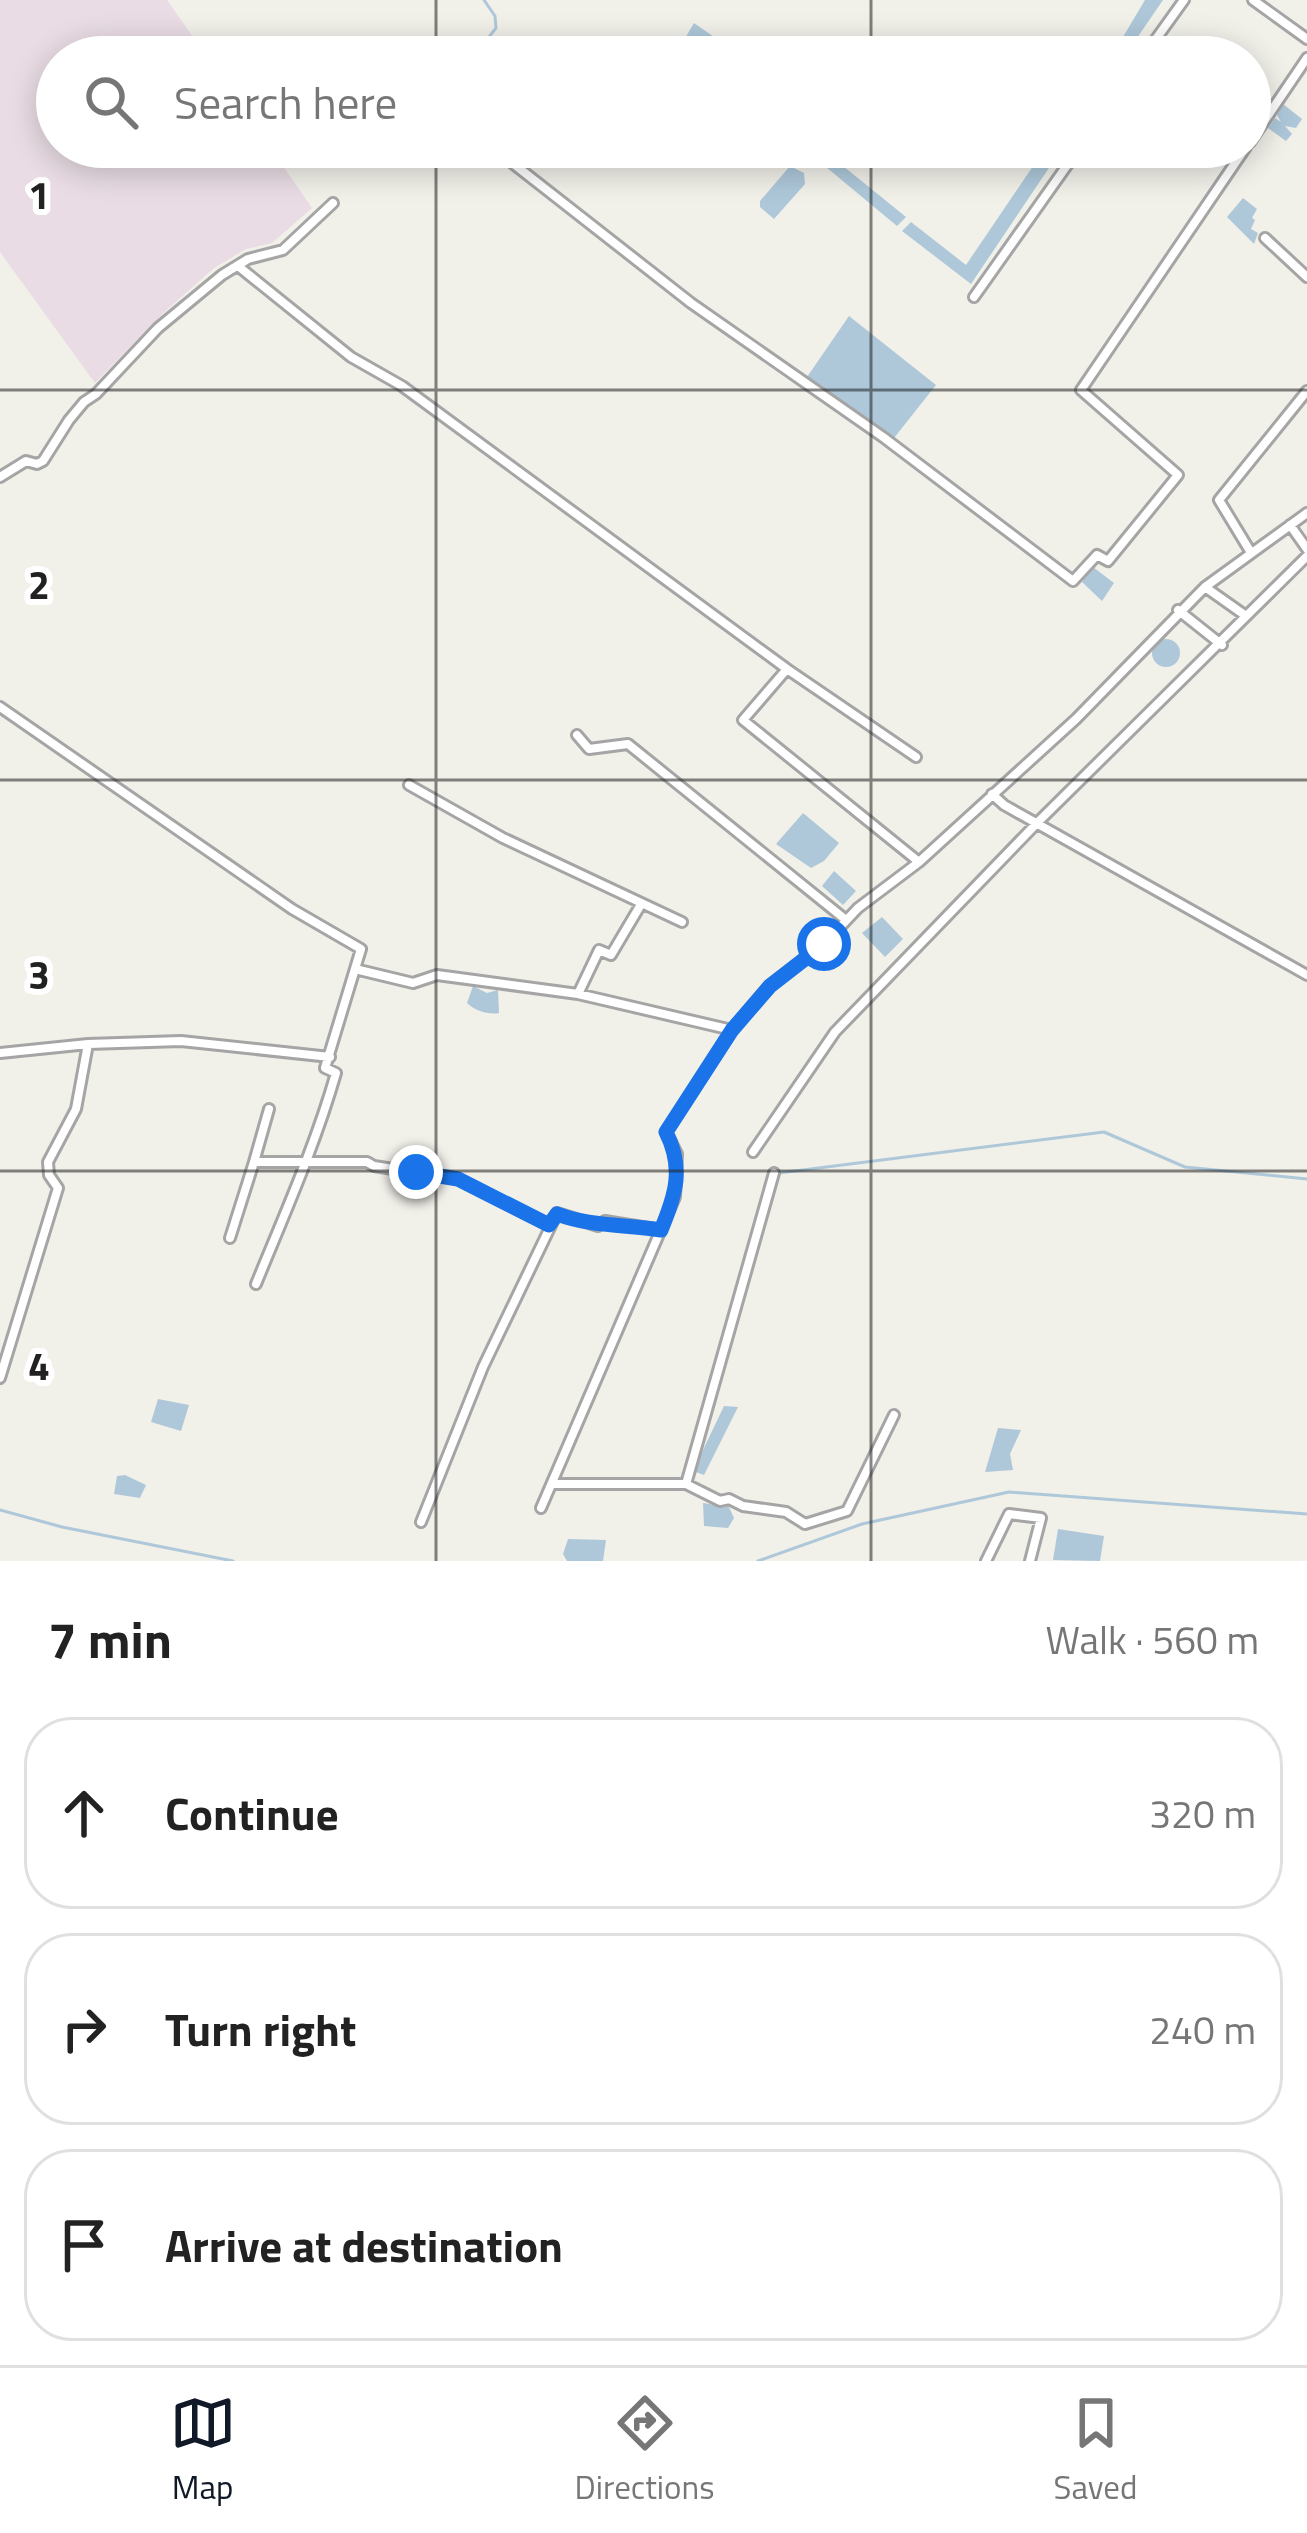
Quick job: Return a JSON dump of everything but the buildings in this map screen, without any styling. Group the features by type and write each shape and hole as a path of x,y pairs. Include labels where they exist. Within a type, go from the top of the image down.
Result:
{"street":[{"path":"1158,36 1184,0"},
{"path":"1253,0 1307,39"},
{"path":"1271,110 1307,58"},
{"path":"519,168 691,303 884,437 1072,581 1097,554 1108,561 1178,475 1081,390 1232,168"},
{"path":"974,297 1065,168"},
{"path":"0,477 26,461 43,461 84,402 158,328 222,275 264,253 284,250 333,202"},
{"path":"1265,238 1307,277"},
{"path":"238,266 351,357 402,386 787,669 916,757"},
{"path":"1250,550 1220,500 1307,391"},
{"path":"542,1508 675,1197 677,1154 666,1132 732,1030 770,986 919,862 1137,660 1178,610 1250,550 1307,513"},
{"path":"753,1152 835,1032 1037,823 1222,645 1307,553 1290,525"},
{"path":"1205,586 1246,616"},
{"path":"1178,610 1222,645"},
{"path":"787,669 743,720 919,862"},
{"path":"0,707 292,909 362,950 325,1068 336,1073 309,1160 256,1283"},
{"path":"577,735 589,748 628,745 846,920"},
{"path":"409,785 502,838 682,922"},
{"path":"992,794 1307,975"},
{"path":"578,994 598,950 611,955 640,906"},
{"path":"355,969 413,983 437,975 578,994 732,1030"},
{"path":"0,1053 181,1041 330,1057"},
{"path":"0,1378 58,1188 49,1175 48,1162 76,1109 88,1044"},
{"path":"230,1238 269,1109"},
{"path":"254,1162 368,1162 458,1179 549,1225"},
{"path":"686,1484 774,1173"},
{"path":"422,1522 483,1367 557,1214 588,1224 604,1221 661,1230"},
{"path":"553,1484 686,1484 720,1501 730,1498 743,1506 786,1512 800,1524 841,1514 850,1506 894,1415"},
{"path":"986,1561 1009,1514 1041,1518 1030,1561"}],"shaded area":[{"path":"0,0 167,0 192,36 36,36 36,168 284,168 312,208 272,243 246,249 214,268 95,383 0,252"}],"water":[{"path":"1145,0 1163,0 1138,36 1124,36"},
{"path":"694,23 713,36 686,36"},
{"path":"1283,104 1302,119 1296,128 1285,126 1292,134 1286,141 1271,130 1275,118 1281,122 1277,115"},
{"path":"788,168 804,173 805,184 774,219 760,207"},
{"path":"827,168 846,168 906,217 897,226"},
{"path":"1032,168 1049,168 971,284 902,231 911,222 966,265"},
{"path":"1243,198 1257,209 1251,229 1258,233 1254,244 1227,217"},
{"path":"849,316 936,385 894,438 807,377"},
{"path":"1093,567 1114,583 1102,601 1082,582"},
{"path":"1166,639 1176,643 1180,653 1176,663 1166,667 1156,663 1152,653 1156,643"},
{"path":"803,813 839,843 811,868 776,844"},
{"path":"834,871 856,891 843,905 822,886"},
{"path":"882,917 903,939 885,957 862,933"},
{"path":"473,986 487,993 498,990 499,1013 482,1012 467,1003"},
{"path":"158,1399 189,1405 181,1431 151,1422"},
{"path":"724,1406 738,1407 704,1475 693,1471"},
{"path":"998,1428 1021,1430 1010,1454 1013,1470 985,1472"},
{"path":"117,1476 146,1485 140,1498 114,1494"},
{"path":"703,1503 729,1507 734,1518 728,1528 704,1526"},
{"path":"1058,1529 1104,1536 1100,1561 1053,1560"},
{"path":"568,1539 606,1540 603,1561 567,1561 563,1554"}],"waterway":[{"path":"484,0 495,16 496,28 490,36"},
{"path":"779,1173 1104,1132 1185,1167 1307,1179"},
{"path":"758,1561 862,1524 1009,1492 1307,1514"},
{"path":"0,1510 233,1561"}],"route":[{"path":"416,1172 458,1179 549,1225 557,1214 598,1226 604,1221 661,1230 675,1197 679,1171 666,1132 732,1030 770,986 824,944"}]}
